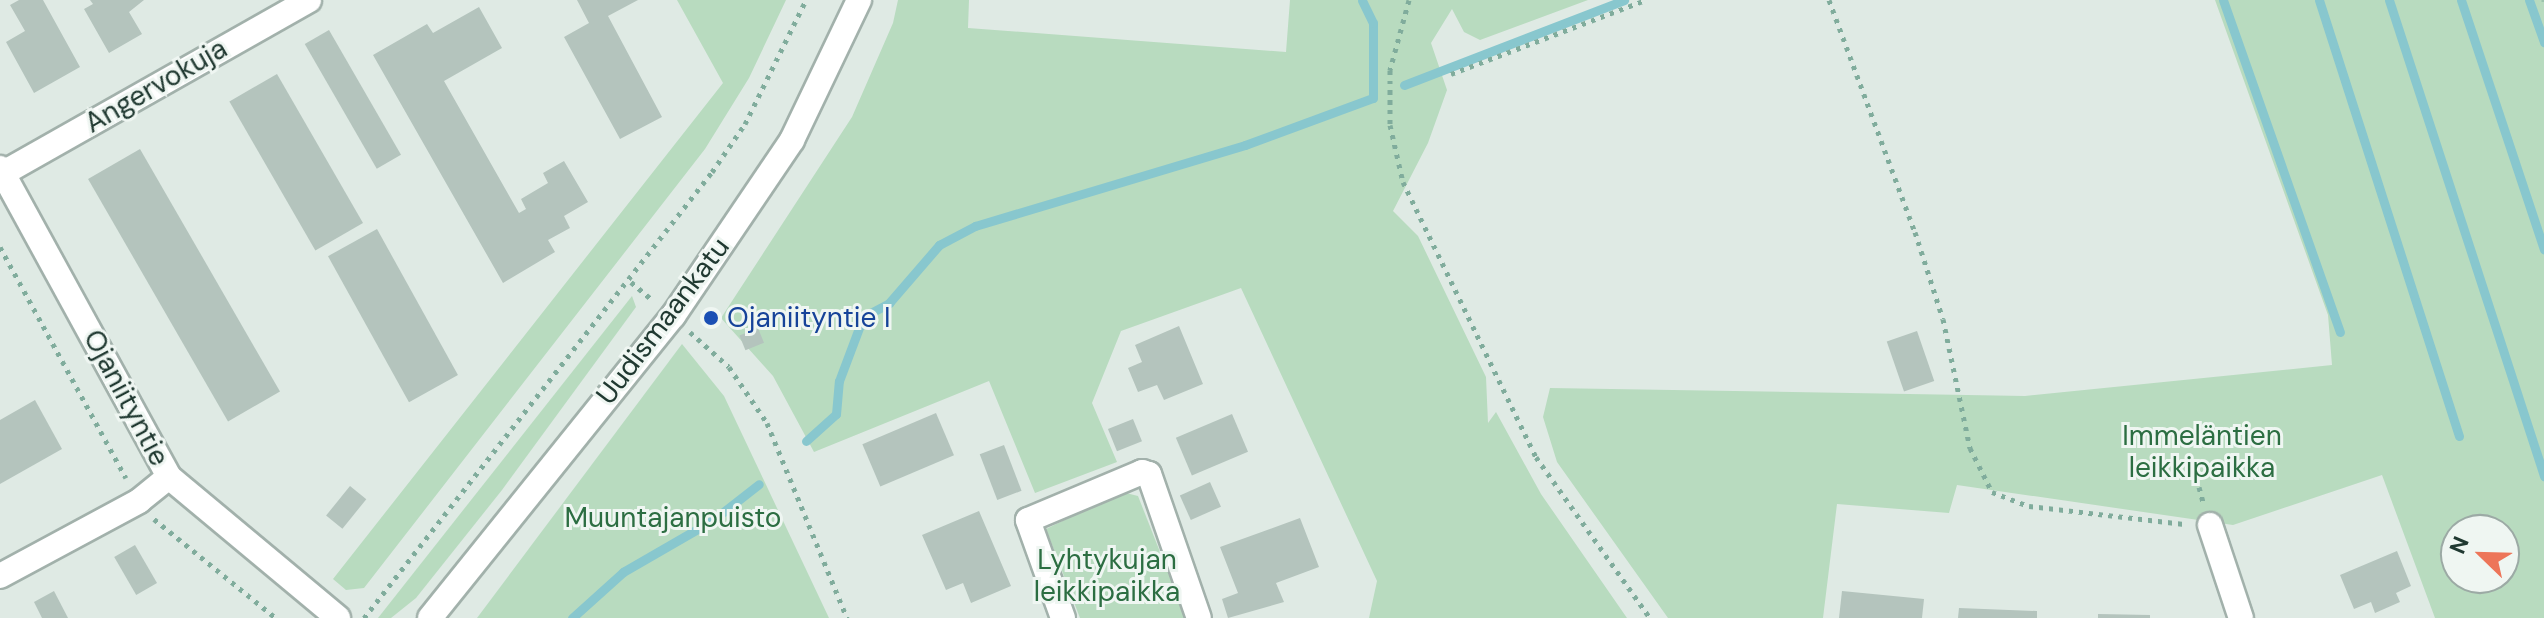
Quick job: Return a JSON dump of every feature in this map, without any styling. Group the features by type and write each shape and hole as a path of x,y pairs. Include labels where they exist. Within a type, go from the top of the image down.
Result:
{"street":[{"name":"Angervokuja","path":"1,172 309,0"},
{"name":"Uudismaankatu","path":"430,618 673,316 792,140 859,0"},
{"name":"Ojaniityntie","path":"1,172 169,477 338,618"},
{"path":"1063,618 1028,520 1142,472 1149,474 1199,618"},
{"path":"0,576 139,501 169,477"},
{"path":"2210,525 2241,618"}],"path":[{"path":"365,617 631,282 745,124 806,0"},
{"path":"1409,0 1390,70 1390,125 1403,182 1536,457 1650,618"},
{"path":"1451,74 1646,0"},
{"path":"1829,0 1915,232 1948,347 1970,448 1992,492 2029,506 2210,525"},
{"path":"0,247 129,483"},
{"path":"631,282 651,299"},
{"path":"689,331 729,367 767,423 847,618"},
{"path":"151,516 276,618"}],"green space":[{"path":"677,0 786,0 749,78 705,149 364,588 346,590 333,579 723,83"},
{"path":"898,0 969,0 968,28 1286,52 1290,0 1588,0 1480,40 1464,32 1452,9 1431,43 1447,90 1428,143 1393,211 1418,236 1486,377 1488,423 1496,412 1541,494 1627,618 1369,618 1377,581 1241,288 1121,331 1092,403 1117,462 1035,493 989,381 814,452 773,376 721,318 852,117 893,23"},
{"name":"Immeläntien leikkipaikka","path":"2215,0 2544,0 2544,618 2435,618 2382,475 2233,525 1957,485 1949,513 1837,504 1823,618 1668,618 1557,462 1543,417 1550,388 2025,396 2332,365 2328,315"},
{"path":"632,296 636,307 502,490 416,598 391,618 378,618"},
{"name":"Muuntajanpuisto","path":"682,344 724,396 829,618 477,618"},
{"name":"Lyhtykujan leikkipaikka","path":"1122,492 1138,496 1186,618 1080,618 1046,529"}],"building":[{"path":"19,0 43,0 80,67 34,93 6,42 25,31 10,5"},
{"path":"90,0 144,0 129,12 142,34 109,53 84,9 93,4"},
{"path":"577,0 638,0 608,16 662,117 620,139 564,37 589,23"},
{"path":"479,7 502,48 444,81 519,213 526,209 521,199 548,183 543,173 564,161 588,202 564,216 570,228 548,240 555,252 503,283 373,55 427,24 433,33"},
{"path":"329,30 401,155 377,169 305,44"},
{"path":"277,74 363,223 315,250 229,102"},
{"path":"140,149 280,391 228,421 88,179"},
{"path":"377,229 458,375 409,402 328,256"},
{"path":"1179,326 1203,384 1164,400 1157,385 1138,392 1128,368 1142,362 1135,345"},
{"path":"758,328 764,343 745,350 739,335"},
{"path":"1917,331 1934,381 1904,392 1887,341"},
{"path":"35,400 62,449 0,484 0,420"},
{"path":"936,413 954,455 880,487 862,444"},
{"path":"1232,414 1248,452 1192,476 1176,438"},
{"path":"1133,419 1142,441 1117,451 1108,429"},
{"path":"1004,445 1022,491 997,500 980,454"},
{"path":"1210,482 1221,507 1191,520 1180,495"},
{"path":"350,486 366,499 342,529 326,516"},
{"path":"979,511 1011,586 971,603 963,583 946,590 922,535"},
{"path":"1300,518 1319,567 1276,583 1284,602 1228,618 1222,599 1238,593 1220,547"},
{"path":"135,545 157,583 136,595 114,557"},
{"path":"2397,551 2411,586 2396,593 2400,602 2375,613 2371,602 2354,609 2340,575"},
{"path":"54,591 68,618 42,618 34,602"},
{"path":"1842,591 1924,599 1922,618 1839,618"},
{"path":"1959,608 2037,611 2037,618 1958,618"},
{"path":"2098,614 2150,615 2150,618 2098,618"}],"waterway":[{"path":"806,441 836,414 839,381 863,317 889,303 939,245 975,226 1245,145 1373,98 1373,23 1362,0"},
{"path":"1404,85 1624,0"},
{"path":"2223,0 2340,332"},
{"path":"2319,0 2459,436"},
{"path":"2389,0 2544,476"},
{"path":"2461,0 2544,250"},
{"path":"2529,0 2544,42"},
{"path":"572,618 623,572 713,520 759,484"}],"place":[{"name":"Ojaniityntie I","path":"711,318"}]}
